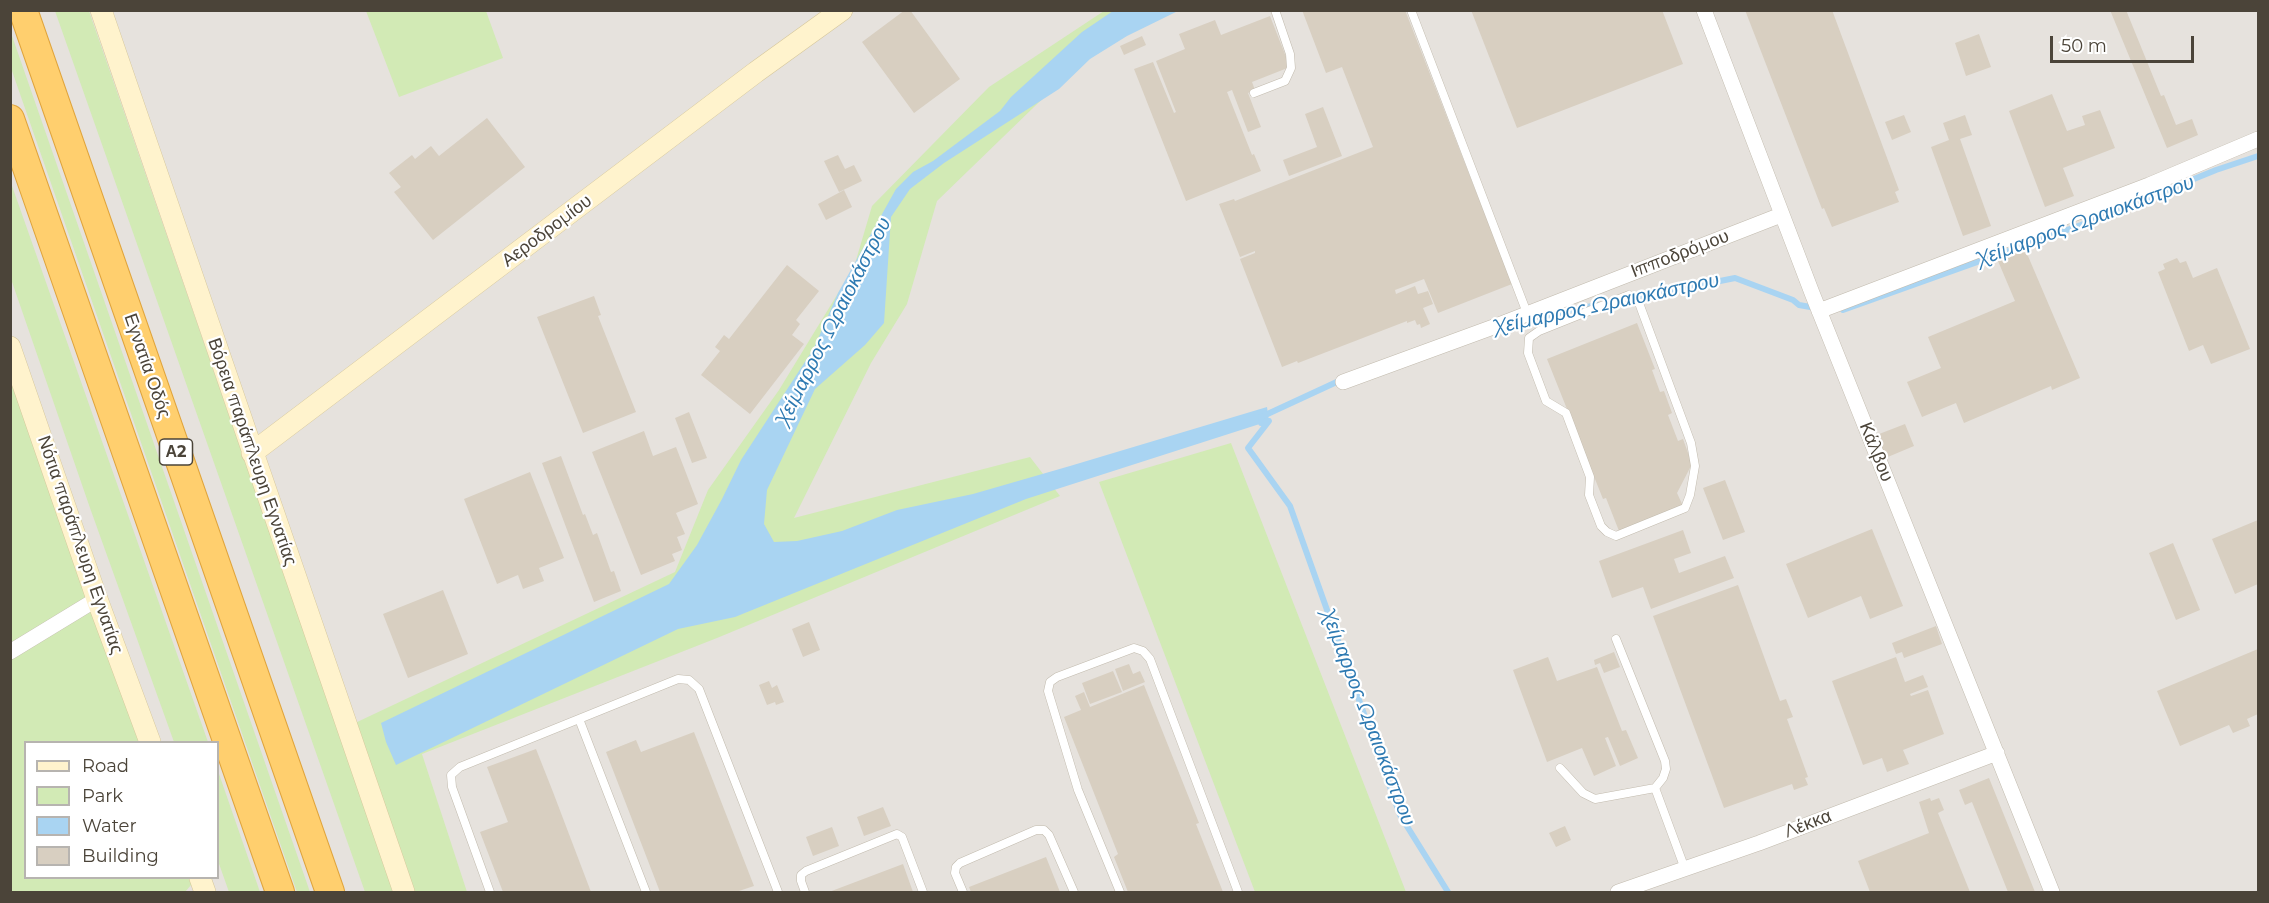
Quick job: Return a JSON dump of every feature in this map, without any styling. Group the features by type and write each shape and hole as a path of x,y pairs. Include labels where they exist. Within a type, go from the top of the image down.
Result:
{"highway":[{"name":"Εγνατία Οδός","path":"23,10 330,892"},
{"name":"Α2","path":"10,118 280,892"}],"street":[{"name":"Βόρεια παράπλευρη Εγνατίας","path":"101,10 404,892"},
{"name":"Αεροδρομίου","path":"252,453 747,79 842,10"},
{"name":"Κάλβου","path":"1704,10 1781,215 2052,892"},
{"path":"1819,311 2149,185 2259,139"},
{"name":"Ιπποδρόμου","path":"1343,382 1781,215"},
{"name":"Νότια παράπλευρη Εγνατίας","path":"10,347 97,599 150,741"},
{"path":"10,652 97,599"},
{"name":"Λέκκα","path":"1618,892 1998,753"}],"lane":[{"path":"1254,93 1286,81 1291,68 1290,54 1275,10"},
{"path":"1411,10 1527,313"},
{"path":"1622,276 1629,295 1639,303 1691,443 1695,466 1690,495 1685,508 1616,536 1601,526 1589,495 1590,477 1566,413 1546,401 1528,352 1529,338 1539,331 1629,295"},
{"path":"1560,768 1583,793 1595,799 1655,788 1663,778 1666,769 1665,761 1616,639"},
{"path":"1120,892 1078,790 1047,691 1050,682 1057,677 1134,648 1143,651 1150,658 1238,892"},
{"path":"490,892 452,787 451,775 459,767 678,679 689,680 699,689 775,892"},
{"path":"579,719 646,892"},
{"path":"1655,788 1685,869"},
{"path":"963,892 955,873 960,863 1036,830 1044,830 1049,835 1074,892"},
{"path":"805,892 801,875 806,871 897,834 902,837 923,892"}],"shaded area":[{"path":"10,11 2258,11 2258,892 11,892"}],"green space":[{"path":"55,11 89,11 394,892 365,892"},
{"path":"366,11 486,11 503,58 399,97"},
{"path":"1104,11 1171,11 1098,45 937,201 907,304 871,363 794,518 1030,457 1060,496 717,638 422,754 467,892 411,892 355,723 675,572 708,490 779,390 854,267 872,206 989,87"},
{"path":"11,33 310,892 297,892 11,68"},
{"path":"10,183 208,741 174,741 11,279"},
{"path":"10,360 148,741 24,741 24,879 196,879 185,892 11,892"},
{"path":"1231,443 1406,892 1255,892 1099,482"},
{"path":"219,774 260,892 229,892 219,864"}],"water":[{"path":"1113,11 1178,11 1127,36 1090,59 1059,89 944,163 910,189 891,217 884,323 865,345 815,389 767,490 764,524 774,542 797,541 842,531 897,510 973,494 1267,407 1269,421 1026,499 735,617 678,629 396,765 381,723 669,584 697,545 741,460 814,348 838,293 896,189 913,172 933,161 1000,111 1011,97 1082,32"}],"building":[{"path":"905,10 910,10 960,79 914,113 862,42"},
{"path":"1302,10 1405,10 1512,284 1438,313 1424,279 1395,290 1396,294 1415,286 1418,294 1428,291 1433,304 1423,308 1430,324 1421,328 1415,320 1407,323 1407,321 1282,367 1240,259 1255,251 1240,257 1219,204 1234,199 1235,201 1373,147 1342,67 1326,73"},
{"path":"1471,10 1662,10 1683,64 1517,128"},
{"path":"1745,10 1832,10 1899,190 1895,192 1899,202 1832,227 1824,208 1822,209"},
{"path":"2110,10 2126,10 2161,96 2164,95 2176,125 2192,119 2198,135 2167,148"},
{"path":"1270,16 1290,67 1252,82 1255,90 1248,93 1261,127 1248,132 1232,90 1227,92 1252,155 1254,154 1261,171 1186,201 1134,69 1153,62 1174,113 1176,112 1156,61 1185,49 1179,34 1215,20 1221,35"},
{"path":"1979,34 1991,67 1966,76 1955,43"},
{"path":"1142,36 1146,45 1124,55 1120,46"},
{"path":"2052,94 2067,131 2085,125 2082,116 2100,110 2115,148 2063,168 2074,196 2045,207 2009,111"},
{"path":"1323,107 1342,156 1289,176 1283,160 1317,147 1305,114"},
{"path":"1904,115 1911,132 1892,140 1885,122"},
{"path":"1965,115 1972,135 1960,139 1991,226 1963,236 1931,147 1949,140 1943,123"},
{"path":"487,118 525,167 433,240 394,192 401,187 389,173 412,155 415,159 431,146 439,156"},
{"path":"838,155 845,169 854,165 862,181 839,192 824,161"},
{"path":"844,190 852,207 826,220 818,204"},
{"path":"2025,249 2080,378 2052,390 2051,386 1964,423 1956,403 1922,417 1907,382 1941,368 1928,337 2015,301 1998,261"},
{"path":"2177,258 2180,263 2186,261 2193,278 2217,268 2250,349 2211,364 2203,345 2189,351 2158,272 2165,269 2163,264"},
{"path":"787,265 819,291 796,320 800,324 792,335 804,344 750,414 701,375 720,351 715,347 724,335 729,339"},
{"path":"594,296 601,315 598,316 636,412 583,433 537,317"},
{"path":"1637,323 1655,369 1652,370 1660,392 1664,391 1672,413 1668,415 1678,441 1683,439 1692,464 1677,493 1683,506 1619,531 1606,498 1603,499 1547,359"},
{"path":"689,412 707,458 692,463 675,418"},
{"path":"1905,424 1914,446 1883,459 1874,436"},
{"path":"644,431 653,456 676,447 698,504 676,513 685,534 677,537 682,550 672,554 675,561 641,575 592,452"},
{"path":"561,456 583,515 585,514 593,535 597,533 611,572 614,571 621,591 594,602 542,463"},
{"path":"530,472 564,558 539,568 544,581 523,589 518,575 497,584 464,499"},
{"path":"1725,480 1745,532 1723,540 1703,488"},
{"path":"2258,520 2258,584 2235,594 2212,539"},
{"path":"1872,529 1903,606 1870,619 1861,596 1808,618 1786,564"},
{"path":"1683,530 1691,553 1674,559 1679,573 1725,556 1734,578 1651,609 1643,587 1612,598 1599,561"},
{"path":"2173,543 2200,610 2176,620 2149,553"},
{"path":"1738,585 1780,701 1786,699 1793,717 1787,719 1808,777 1805,778 1808,785 1794,790 1792,784 1724,808 1653,616"},
{"path":"443,590 468,654 408,678 383,614"},
{"path":"809,622 820,650 803,657 792,629"},
{"path":"1936,626 1942,644 1904,658 1902,652 1896,654 1892,643"},
{"path":"2258,649 2258,714 2247,719 2250,726 2233,733 2229,725 2180,746 2157,691"},
{"path":"1614,652 1620,667 1604,673 1600,663 1595,665 1594,660"},
{"path":"1548,657 1557,681 1597,667 1622,731 1626,730 1638,758 1620,766 1608,737 1605,738 1616,766 1594,776 1582,748 1547,762 1513,670"},
{"path":"1896,657 1905,682 1923,675 1928,687 1910,694 1911,696 1928,690 1944,734 1903,750 1909,764 1887,772 1882,758 1863,765 1832,681"},
{"path":"1129,664 1133,674 1140,671 1145,682 1123,691 1115,669"},
{"path":"1113,671 1122,692 1090,704 1082,683"},
{"path":"769,681 772,688 777,685 784,702 767,705 759,685"},
{"path":"1144,685 1199,823 1196,824 1223,892 1128,892 1114,857 1118,854 1064,717 1081,710 1075,696 1084,692 1090,707"},
{"path":"694,732 754,886 736,892 660,892 606,752 636,740 641,752"},
{"path":"536,749 591,892 503,892 480,832 508,822 487,767"},
{"path":"1989,778 2035,892 2008,892 1972,802 1965,805 1959,790"},
{"path":"1930,798 1931,801 1939,798 1944,810 1938,813 1970,892 1870,892 1858,861 1929,833 1919,802"},
{"path":"883,807 891,826 864,836 857,817"},
{"path":"1565,826 1571,840 1556,847 1549,833"},
{"path":"832,827 839,846 813,856 806,837"},
{"path":"1046,857 1060,892 971,892 969,887"},
{"path":"903,864 913,892 829,892"}],"waterway":[{"name":"Χείμαρρος Ωραιοκάστρου","path":"1843,310 2081,225 2216,170 2258,156"},
{"name":"Χείμαρρος Ωραιοκάστρου","path":"1630,299 1735,278 1793,300 1799,305 1816,308"},
{"name":"Χείμαρρος Ωραιοκάστρου","path":"1533,318 1597,305"},
{"name":"Χείμαρρος Ωραιοκάστρου","path":"1261,417 1341,380"},
{"name":"Χείμαρρος Ωραιοκάστρου","path":"1261,423 1269,421 1248,448 1290,506 1400,815 1448,892"}]}
